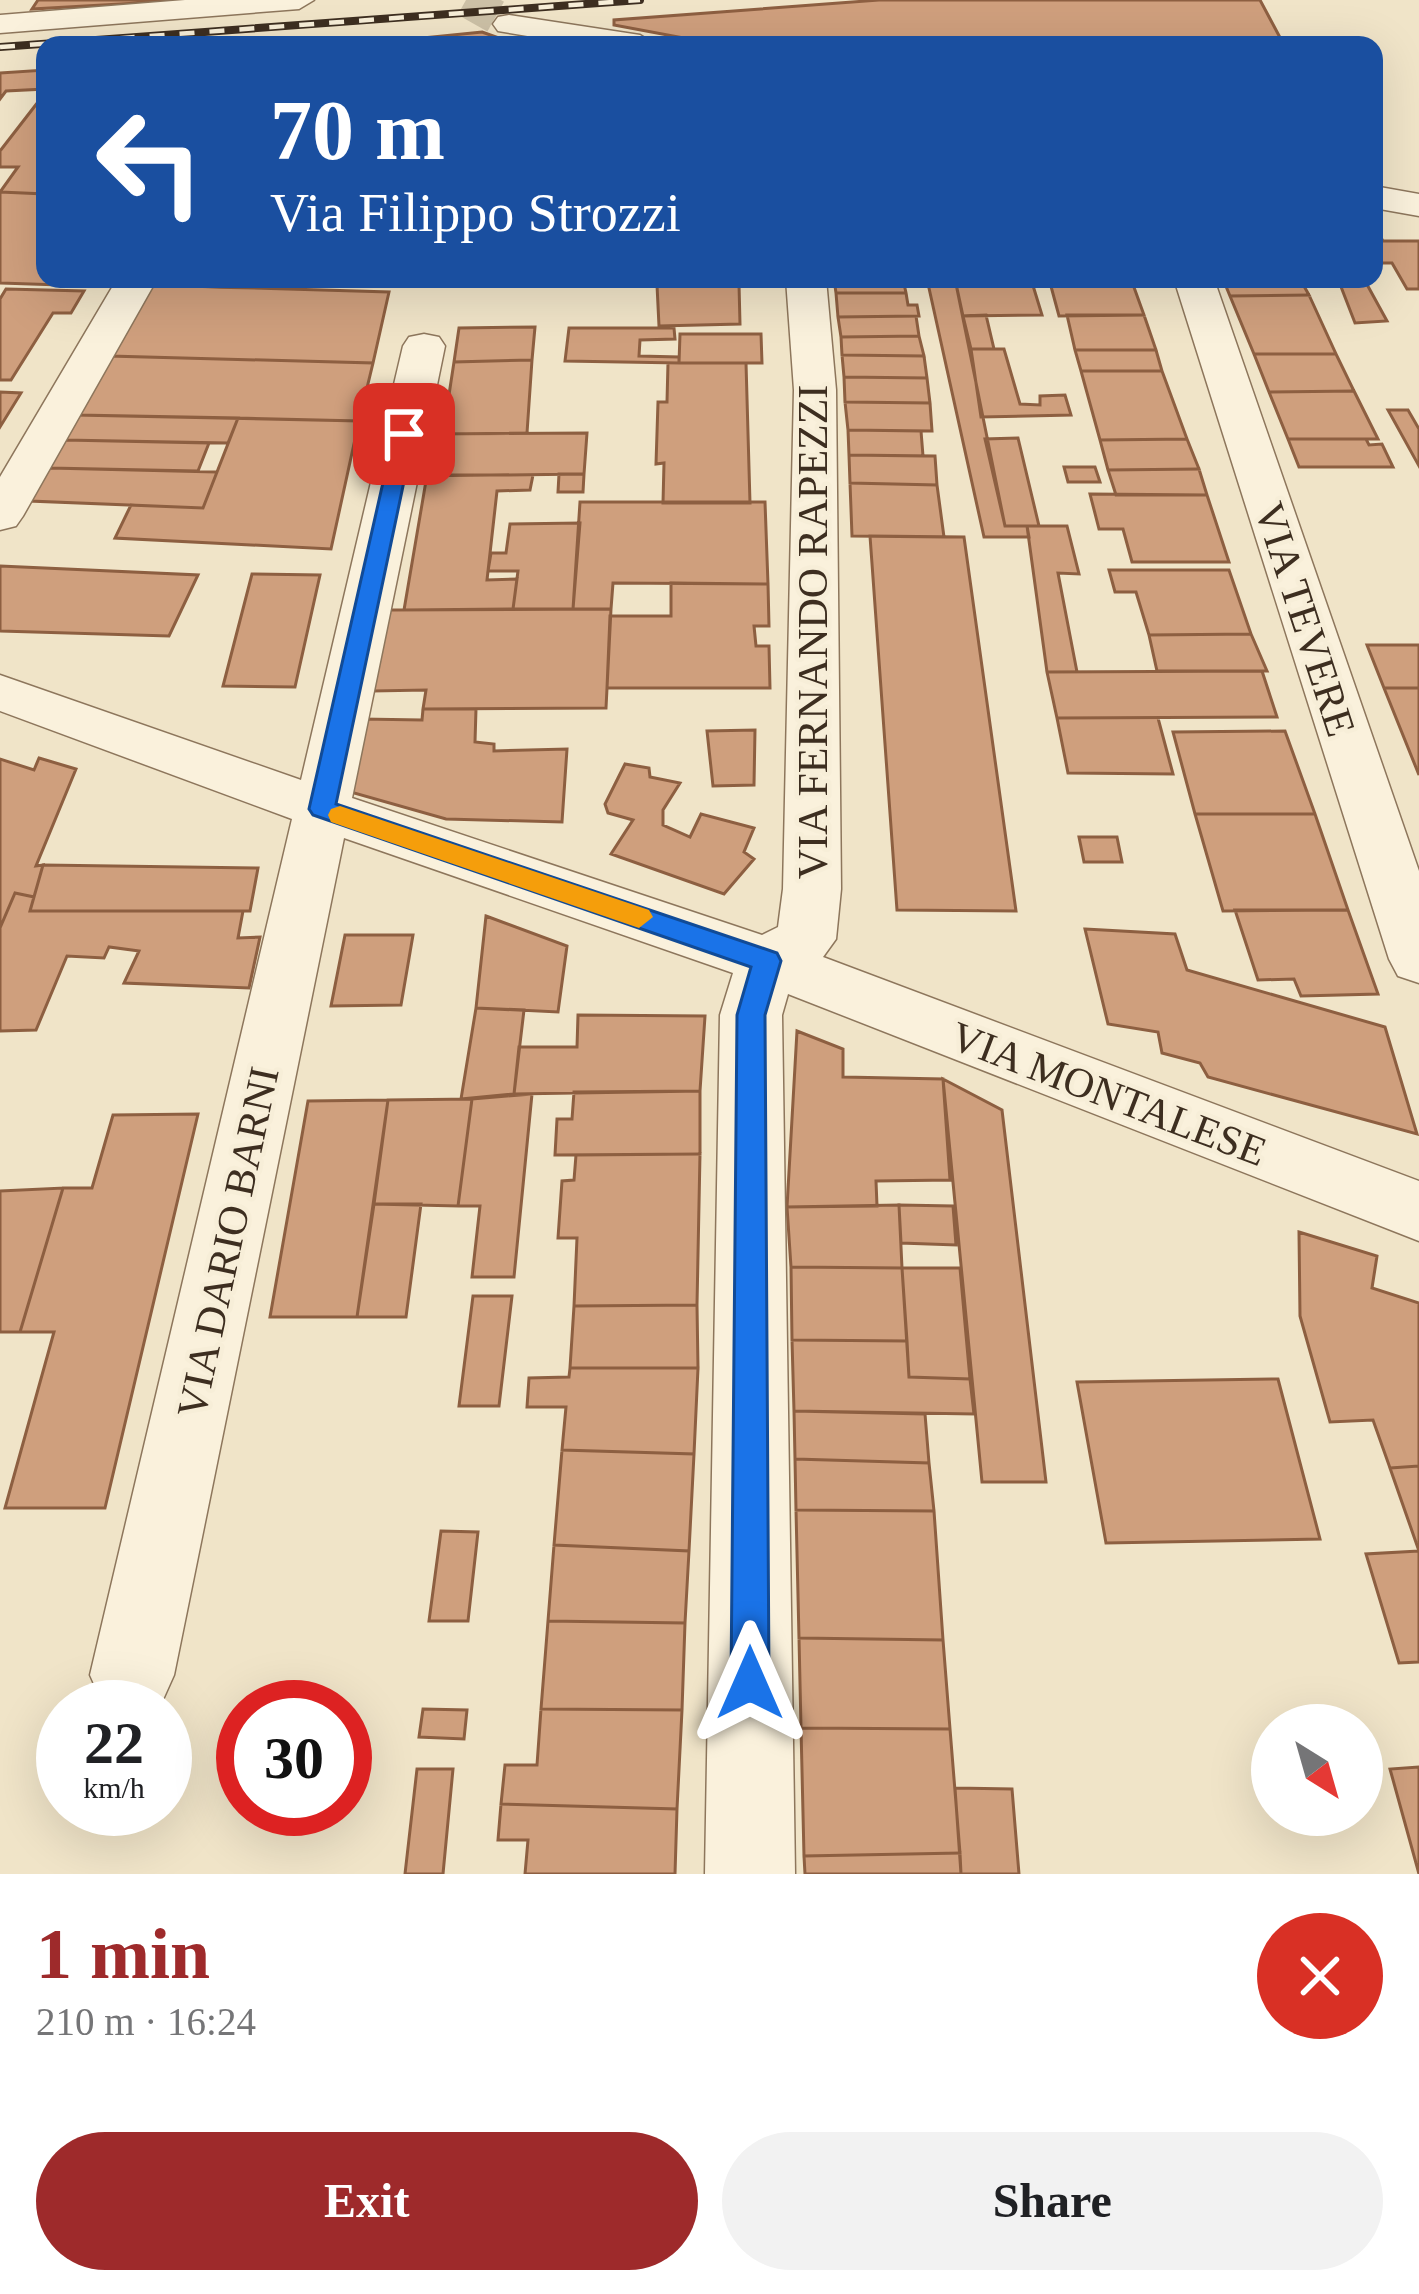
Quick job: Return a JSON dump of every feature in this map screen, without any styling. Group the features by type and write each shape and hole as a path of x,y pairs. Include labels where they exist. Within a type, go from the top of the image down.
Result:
{"street":[{"path":"0,23 15,0"},
{"path":"0,23 299,0"},
{"path":"509,24 584,36"},
{"path":"1383,199 1419,205"},
{"path":"0,516 132,288"},
{"name":"VIA FERNANDO RAPEZZI","path":"783,968 806,939 812,889 815,389 807,288"},
{"name":"VIA TEVERE","path":"1197,288 1419,959"},
{"name":"VIA DARIO BARNI","path":"132,1675 424,346"},
{"name":"VIA MONTALESE","path":"0,692 783,968 1419,1211"},
{"path":"750,1874 751,1015 783,968"}],"building":[{"path":"38,0 191,0 32,9"},
{"path":"879,0 1260,0 1279,36 673,36 614,25 614,20"},
{"path":"482,32 493,36 442,36"},
{"path":"36,71 36,89 6,91 0,99 0,73"},
{"path":"36,105 36,194 0,192 18,167 0,167 0,151"},
{"path":"0,192 36,194 36,284 0,283"},
{"path":"1383,241 1419,241 1419,289 1407,289 1392,263 1383,263"},
{"path":"147,288 389,292 373,363 110,356"},
{"path":"657,288 739,288 740,324 659,326"},
{"path":"835,288 905,288 906,293 836,293"},
{"path":"929,288 957,288 1005,526 1027,526 1029,537 984,537"},
{"path":"957,288 1034,288 1042,315 963,316"},
{"path":"1051,288 1134,288 1144,315 1059,316"},
{"path":"1227,288 1305,288 1309,295 1230,296"},
{"path":"1341,288 1369,288 1387,321 1355,323"},
{"path":"6,289 84,291 71,313 53,313 11,380 0,380 0,299"},
{"path":"836,293 906,293 908,305 917,305 919,316 838,317"},
{"path":"1309,295 1336,354 1254,354 1230,296"},
{"path":"986,315 994,349 971,349 963,316"},
{"path":"1067,315 1144,315 1156,350 1075,350"},
{"path":"916,316 919,336 841,337 838,317"},
{"path":"535,327 532,360 454,362 459,328"},
{"path":"569,328 674,328 675,339 640,340 639,356 679,357 679,363 565,361"},
{"path":"680,334 761,334 762,363 679,363"},
{"path":"919,336 924,356 842,355 841,337"},
{"path":"971,349 1004,349 1020,404 1040,405 1040,396 1065,395 1071,415 981,417"},
{"path":"1075,350 1156,350 1162,371 1081,371"},
{"path":"1254,354 1336,354 1354,391 1269,392"},
{"path":"842,355 924,356 927,378 844,377"},
{"path":"110,356 373,363 359,421 77,415"},
{"path":"532,360 527,433 443,434 454,362"},
{"path":"668,363 746,363 750,503 663,503 664,463 656,464 658,402 667,402"},
{"path":"1081,371 1162,371 1187,439 1100,440"},
{"path":"844,377 927,378 930,403 845,402"},
{"path":"1354,391 1378,439 1288,439 1269,392"},
{"path":"0,392 21,393 0,427"},
{"path":"845,402 930,403 932,431 848,430"},
{"path":"1388,410 1408,410 1419,429 1419,466"},
{"path":"77,415 238,418 228,443 64,440"},
{"path":"238,418 359,421 331,549 115,538 131,505 203,508"},
{"path":"848,430 921,431 923,456 849,455"},
{"path":"587,433 584,474 414,476 421,434"},
{"path":"1018,438 1039,526 1005,526 985,439"},
{"path":"1187,439 1199,469 1108,470 1100,440"},
{"path":"1288,439 1366,439 1369,445 1382,444 1393,467 1299,467"},
{"path":"64,440 209,443 198,471 49,468"},
{"path":"849,455 935,456 937,485 850,483"},
{"path":"1064,467 1095,467 1100,482 1068,482"},
{"path":"49,468 217,472 203,508 30,501"},
{"path":"1199,469 1207,495 1116,495 1108,470"},
{"path":"559,474 584,474 583,492 558,492"},
{"path":"427,475 533,475 530,490 497,491 487,580 517,579 513,609 404,610"},
{"path":"850,483 937,485 944,537 852,536"},
{"path":"1090,494 1207,495 1229,562 1132,562 1123,529 1099,529"},
{"path":"580,502 765,502 768,584 613,583 611,609 573,609"},
{"path":"580,523 573,609 513,609 518,571 488,571 491,553 506,553 510,524"},
{"path":"1027,526 1067,526 1079,574 1058,573 1077,672 1047,672"},
{"path":"870,536 964,537 1016,911 897,910"},
{"path":"0,566 198,575 169,636 0,631"},
{"path":"1109,570 1229,570 1251,634 1149,635 1136,592 1115,592"},
{"path":"252,574 320,575 295,687 223,686"},
{"path":"671,583 768,584 769,626 754,626 756,646 769,646 770,688 607,688 610,616 671,616"},
{"path":"611,609 606,708 423,709 426,690 373,691 389,610"},
{"path":"1251,634 1267,671 1157,671 1149,635"},
{"path":"1367,645 1419,645 1419,688 1384,688"},
{"path":"1262,671 1277,717 1057,718 1047,672"},
{"path":"1384,688 1419,688 1419,775"},
{"path":"423,709 476,709 475,742 494,744 494,751 567,749 562,822 446,819 347,791 362,719 422,720"},
{"path":"1057,718 1158,718 1173,774 1068,773"},
{"path":"755,730 754,785 713,786 707,731"},
{"path":"1285,731 1315,814 1195,814 1173,732"},
{"path":"39,758 76,769 36,866 43,865 34,897 15,893 0,928 0,759 34,770"},
{"path":"625,764 649,768 650,777 680,783 663,810 663,825 690,837 701,814 754,828 744,852 754,859 724,894 611,854 633,820 608,813 605,804"},
{"path":"1195,814 1315,814 1348,910 1223,911"},
{"path":"1079,837 1117,837 1122,862 1084,862"},
{"path":"43,865 258,868 250,911 30,911"},
{"path":"15,893 34,897 30,911 243,911 238,938 260,937 249,988 124,983 139,951 109,947 104,958 67,956 36,1030 0,1031 0,928"},
{"path":"1235,910 1348,910 1378,994 1301,996 1294,979 1258,980"},
{"path":"486,916 567,946 558,1012 476,1008"},
{"path":"1085,929 1175,934 1187,970 1385,1027 1417,1134 1208,1077 1200,1063 1162,1053 1158,1032 1108,1024"},
{"path":"345,935 413,935 401,1005 331,1006"},
{"path":"476,1008 524,1010 514,1094 461,1099"},
{"path":"578,1015 705,1016 700,1091 514,1094 519,1047 577,1047"},
{"path":"797,1031 843,1049 843,1077 943,1079 950,1180 876,1181 877,1206 787,1207"},
{"path":"943,1079 1002,1110 1046,1482 982,1482"},
{"path":"700,1091 700,1154 555,1155 557,1119 572,1119 574,1092"},
{"path":"532,1094 514,1277 472,1277 480,1206 458,1206 472,1099"},
{"path":"472,1099 458,1206 374,1204 388,1100"},
{"path":"388,1100 357,1317 270,1317 308,1101"},
{"path":"198,1114 105,1508 5,1508 54,1332 20,1332 63,1188 92,1188 113,1115"},
{"path":"700,1154 697,1305 574,1306 577,1238 558,1238 562,1181 574,1180 576,1155"},
{"path":"63,1188 20,1332 0,1332 0,1191"},
{"path":"374,1204 421,1204 406,1317 357,1317"},
{"path":"899,1205 953,1206 956,1245 901,1243"},
{"path":"899,1205 902,1268 791,1267 787,1207"},
{"path":"1299,1232 1377,1256 1372,1288 1419,1303 1419,1466 1390,1468 1373,1420 1330,1422 1300,1316"},
{"path":"791,1267 902,1268 907,1341 792,1340"},
{"path":"902,1268 960,1268 970,1379 909,1377"},
{"path":"473,1296 512,1296 499,1406 459,1406"},
{"path":"697,1305 698,1368 570,1368 574,1306"},
{"path":"792,1340 907,1341 909,1377 970,1379 974,1414 794,1411"},
{"path":"570,1368 698,1368 694,1454 562,1450 566,1407 527,1407 529,1378 569,1377"},
{"path":"1278,1379 1320,1539 1106,1543 1077,1382"},
{"path":"794,1411 925,1414 929,1463 795,1459"},
{"path":"562,1450 694,1454 689,1551 554,1545"},
{"path":"795,1459 929,1463 934,1511 796,1510"},
{"path":"1419,1466 1419,1551 1390,1468"},
{"path":"796,1510 934,1511 943,1640 799,1638"},
{"path":"441,1531 478,1532 468,1621 429,1621"},
{"path":"554,1545 689,1551 685,1623 548,1621"},
{"path":"1419,1551 1419,1662 1399,1663 1366,1554"},
{"path":"548,1621 685,1623 682,1710 541,1709"},
{"path":"799,1638 943,1640 950,1729 801,1728"},
{"path":"423,1709 467,1710 464,1739 419,1737"},
{"path":"541,1709 682,1710 677,1809 501,1804 505,1765 537,1765"},
{"path":"801,1728 950,1729 960,1853 804,1856"},
{"path":"1419,1767 1419,1874 1390,1769"},
{"path":"417,1769 453,1769 443,1874 405,1874"},
{"path":"955,1788 1012,1789 1019,1874 961,1874"},
{"path":"501,1804 677,1809 675,1874 525,1874 528,1840 498,1840"},
{"path":"960,1853 961,1874 805,1874 804,1856"}],"tunnel":[{"path":"466,0 509,24"}],"railway":[{"path":"150,36 640,0"},
{"path":"0,47 36,44"}],"slow traffic":[{"path":"340,815 639,917"}],"route":[{"path":"404,434 322,809 767,961 751,1015 750,1683"}]}
